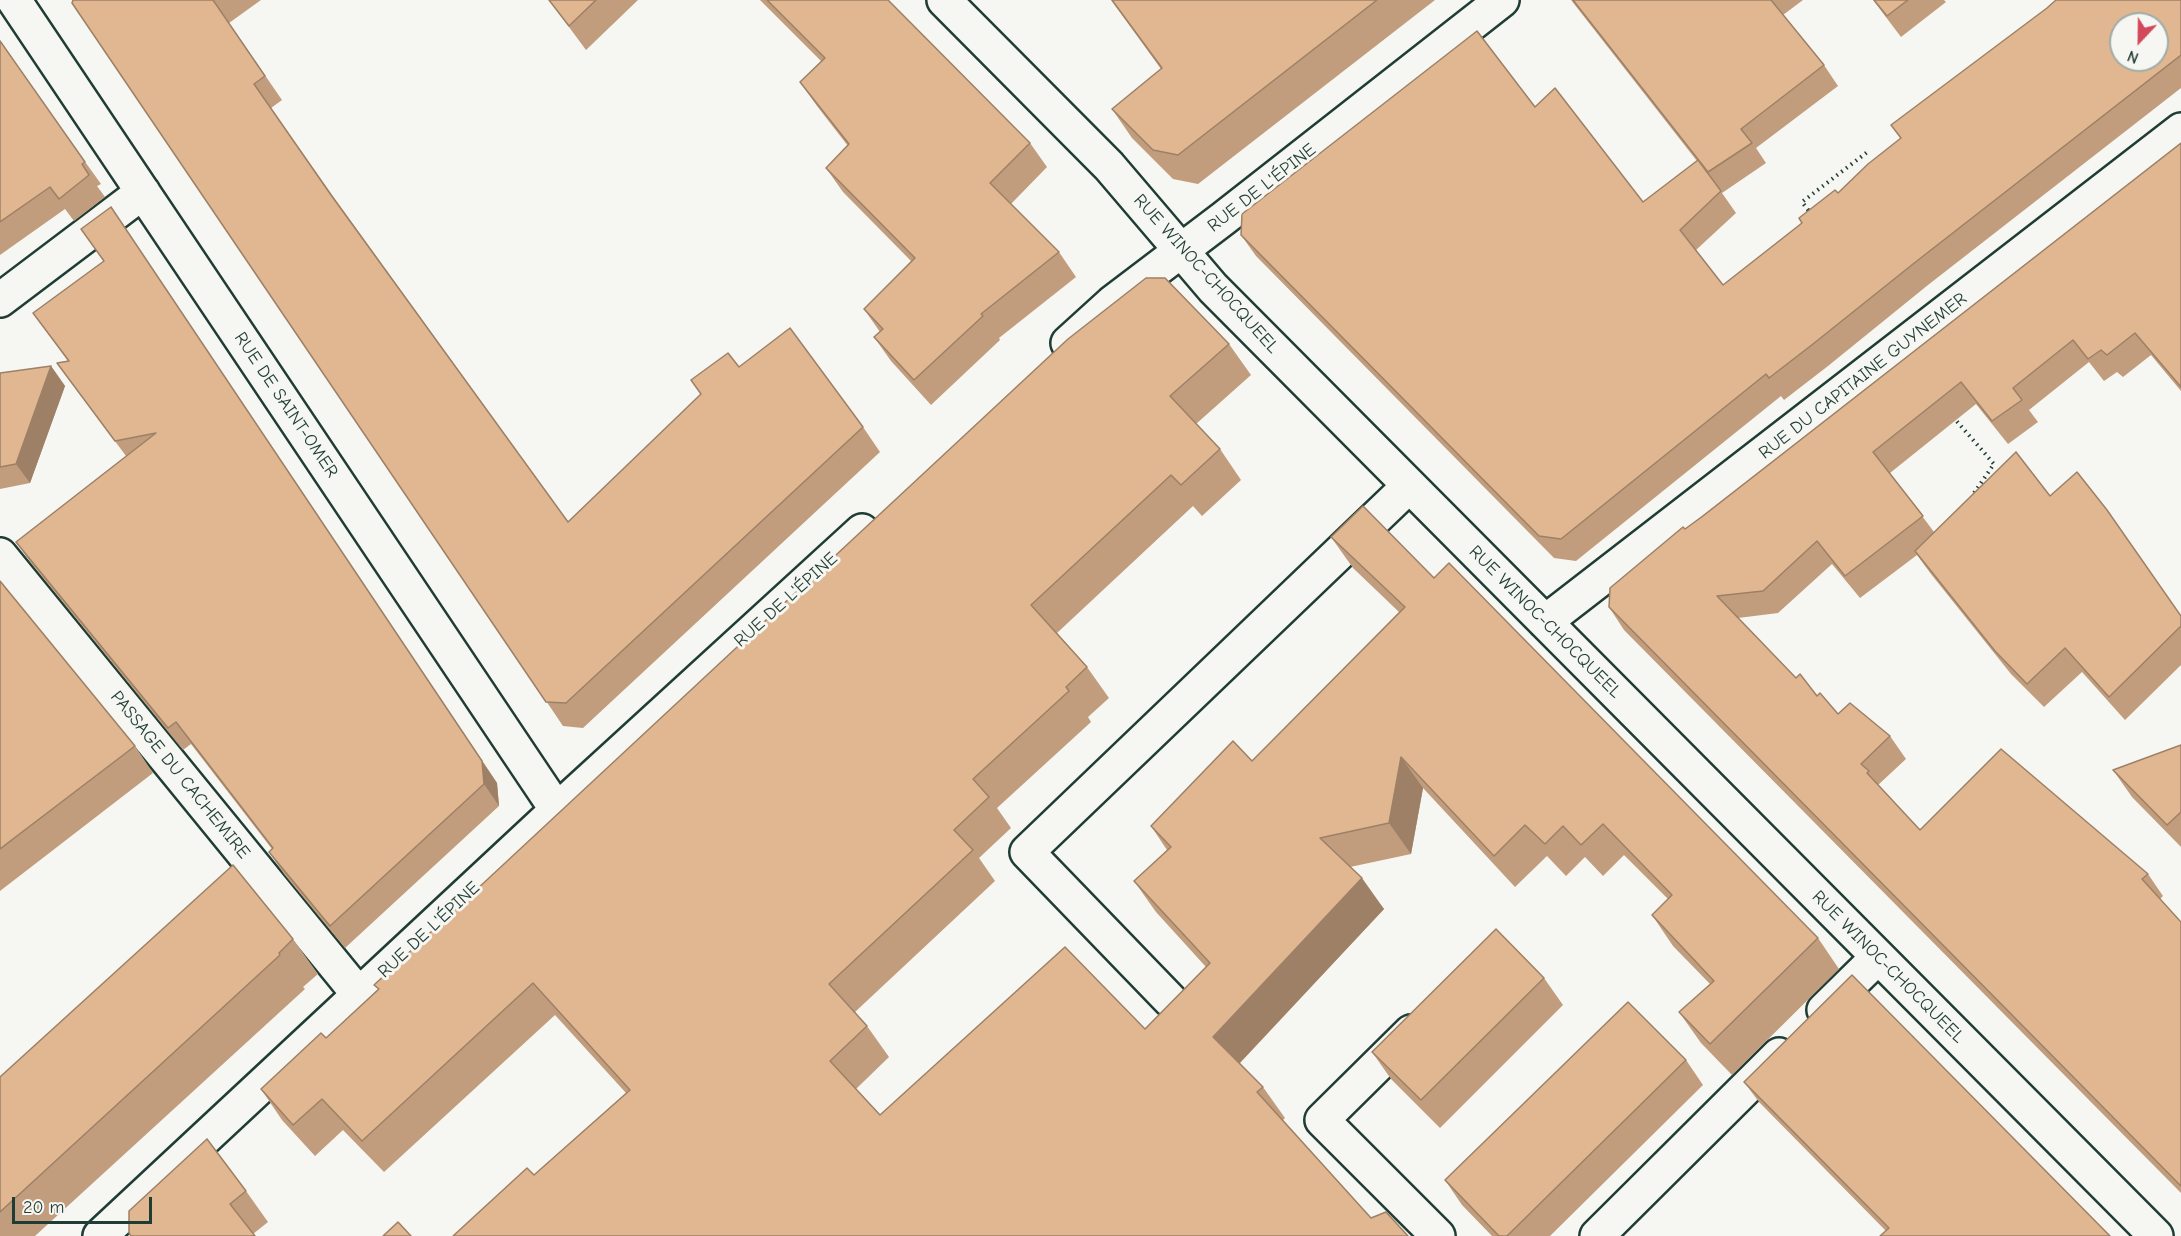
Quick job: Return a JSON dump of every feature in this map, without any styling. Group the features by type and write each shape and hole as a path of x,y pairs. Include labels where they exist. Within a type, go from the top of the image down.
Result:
{"street":[{"name":"RUE WINOC-CHOCQUEEL","path":"944,0 1109,166 1213,288 2156,1236"},
{"name":"RUE DE L'ÉPINE","path":"1043,366 1112,303 1502,0"},
{"name":"RUE DE SAINT-OMER","path":"23,3 143,192 557,810"},
{"name":"RUE DU CAPITAINE GUYNEMER","path":"1545,622 2181,130"},
{"path":"0,300 143,192"},
{"path":"1170,1000 1028,852 1409,486"},
{"name":"RUE DE L'ÉPINE","path":"100,1236 557,810 887,508"},
{"name":"PASSAGE DU CACHEMIRE","path":"0,555 360,996"},
{"path":"1597,1236 1878,957"},
{"path":"1429,1013 1322,1120 1438,1236"}],"path":[{"path":"1816,220 1802,202 1870,150"},
{"path":"1948,411 1994,464 1969,501"}],"building":[{"path":"73,0 213,0 265,76 254,84 331,195 568,522 701,394 691,380 728,353 739,367 790,328 863,427 566,703 546,702 72,3"},
{"path":"549,0 596,0 569,26"},
{"path":"767,0 888,0 1030,143 990,183 1059,252 981,314 983,316 914,380 874,337 883,329 864,309 915,258 826,168 849,144 800,82 825,58"},
{"path":"1112,0 1377,0 1178,155 1153,150 1112,109 1162,68"},
{"path":"1573,0 1771,0 1824,65 1741,129 1752,143 1708,172"},
{"path":"1874,0 1908,0 1887,16"},
{"path":"2056,0 2181,0 2181,55 2169,64 2169,12 2109,12 2109,72 2159,72 1769,378 1766,374 1561,539 1539,536 1241,235 1242,214 1477,31 1535,107 1555,88 1643,202 1698,160 1721,191 1680,230 1723,285 1802,223 1799,218 1835,190 1838,193 1868,164 1901,138 1891,125"},
{"path":"0,41 85,162 82,164 89,175 59,199 50,187 0,222"},
{"path":"2181,143 2181,387 2135,333 2107,355 2101,350 2088,359 2073,340 2013,388 2022,400 1992,421 1961,382 1873,452 1923,516 1845,576 1817,541 1763,591 1717,596 1796,678 1800,674 1817,696 1820,693 1838,714 1850,703 1890,736 1861,764 1920,830 2001,749 2148,874 2142,879 2181,922 2181,1186 1609,607 1610,588 1683,527 1685,529 1703,516"},
{"path":"111,207 482,761 484,784 330,926 269,852 273,848 176,722 168,728 16,542 156,433 115,441 57,363 69,361 33,313 104,261 81,229"},
{"path":"1146,278 1165,278 1229,344 1170,396 1220,449 1181,485 1171,475 1031,605 1087,667 1066,687 1069,691 973,779 989,797 954,830 973,850 829,984 867,1026 830,1061 880,1115 1065,947 1145,1029 1210,963 1134,881 1171,847 1151,826 1233,741 1252,761 1405,607 1331,537 1363,506 1434,578 1449,563 1818,938 1710,1044 1679,1012 1714,981 1652,915 1672,895 1603,824 1581,845 1563,826 1545,844 1525,825 1494,856 1401,757 1389,823 1320,838 1362,878 1213,1037 1263,1087 1257,1092 1371,1218 1386,1212 1408,1236 453,1236 527,1168 534,1175 630,1090 533,983 362,1141 322,1099 293,1125 261,1089 321,1033 326,1038 379,989 374,985 1068,339"},
{"path":"51,366 16,464 0,467 0,373"},
{"path":"2016,452 2050,496 2077,472 2107,510 2181,616 2181,626 2109,697 2065,648 2027,684 1995,651 1915,551"},
{"path":"0,581 135,746 0,849"},
{"path":"2181,745 2181,812 2167,825 2113,770"},
{"path":"233,865 293,939 279,953 280,955 0,1212 0,1077"},
{"path":"1496,929 1544,978 1421,1100 1372,1052"},
{"path":"1852,975 2110,1236 1880,1236 1889,1228 1744,1082"},
{"path":"1628,1002 1686,1060 1507,1236 1499,1236 1445,1180"},
{"path":"207,1139 246,1191 230,1204 255,1236 131,1236 129,1211"},
{"path":"398,1222 411,1236 383,1236"}]}
